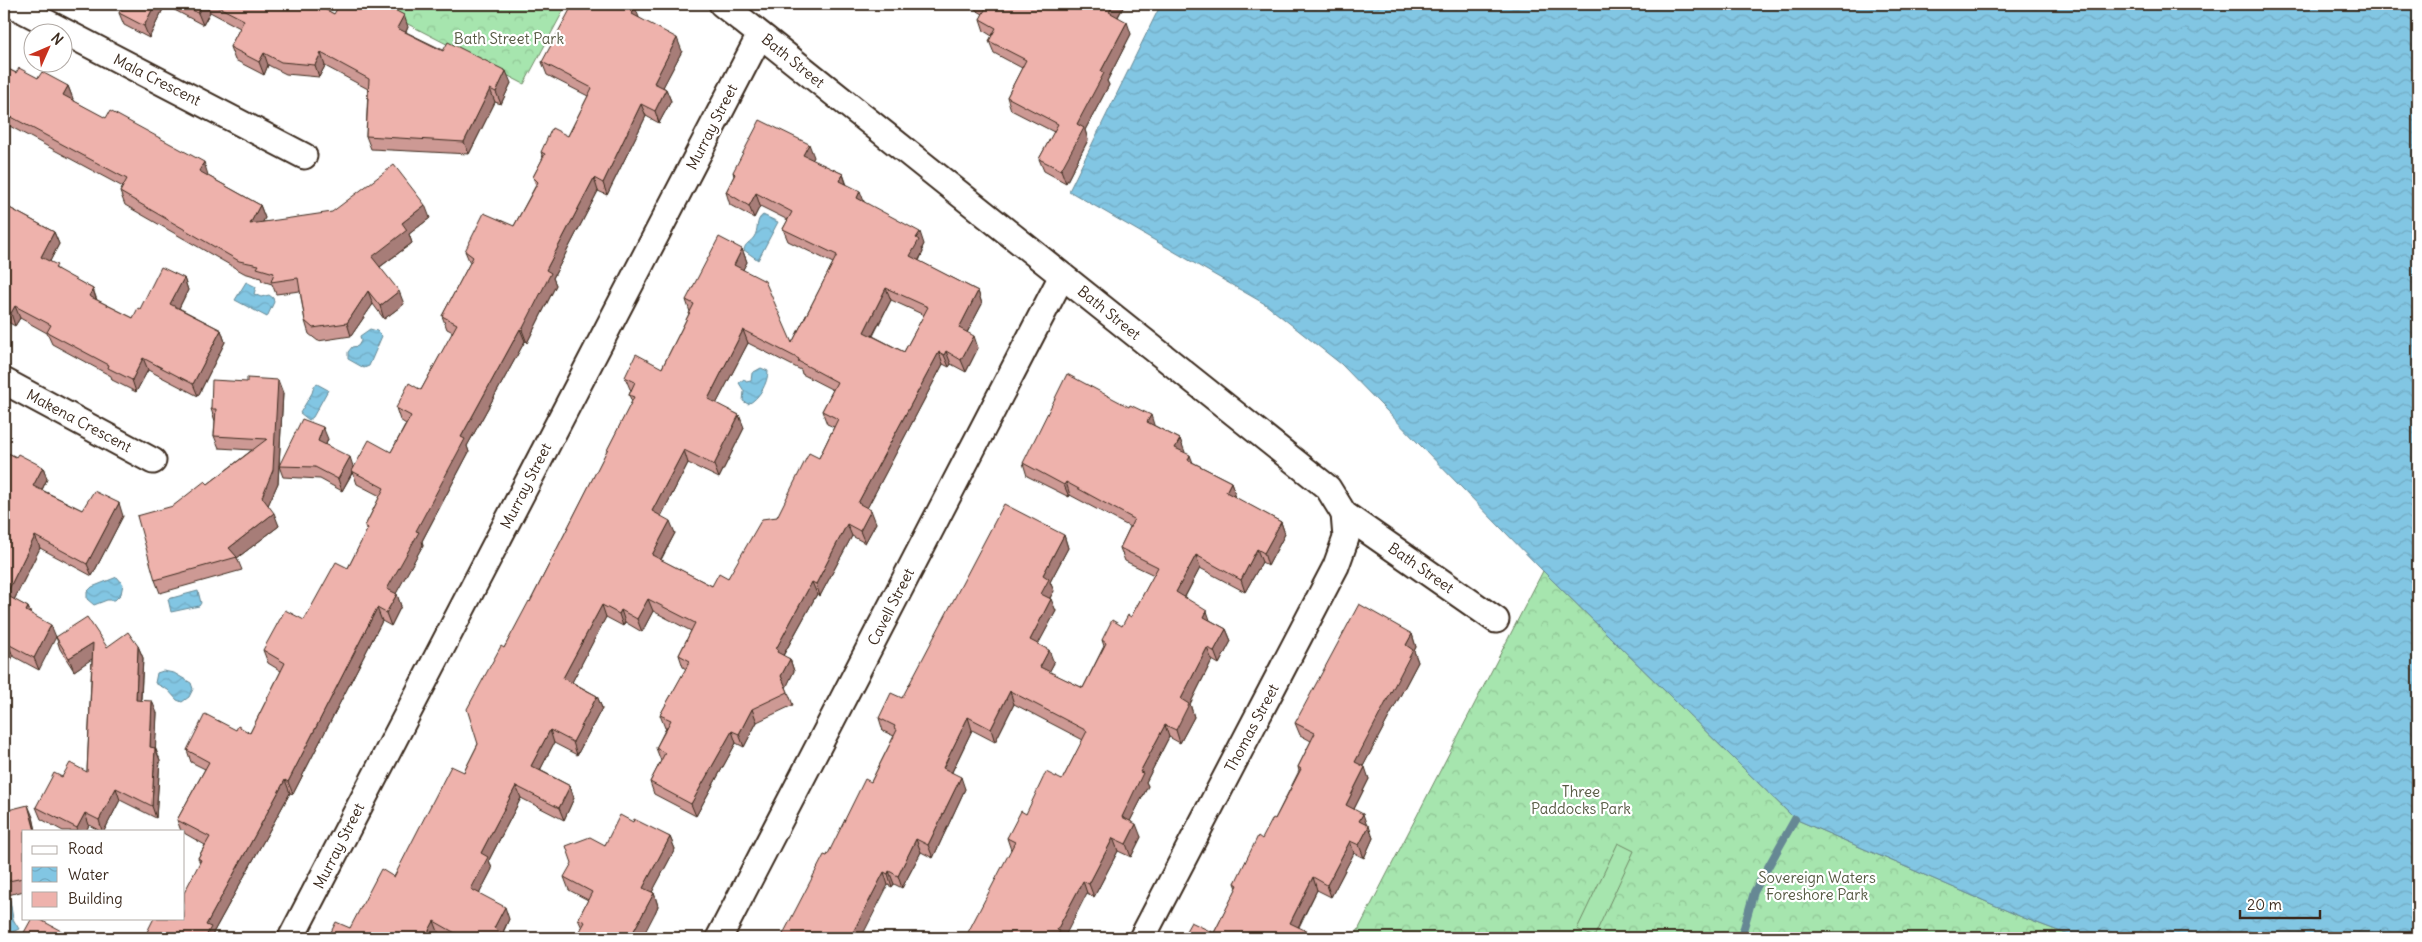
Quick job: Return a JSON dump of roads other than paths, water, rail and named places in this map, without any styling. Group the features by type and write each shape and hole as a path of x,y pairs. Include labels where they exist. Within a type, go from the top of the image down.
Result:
{"street":[{"name":"Mala Crescent","path":"10,4 304,156"},
{"name":"Bath Street","path":"722,4 1328,488 1344,514 1496,620"},
{"name":"Murray Street","path":"291,938 760,34"},
{"name":"Cavell Street","path":"719,938 1062,276"},
{"name":"Makena Crescent","path":"4,381 153,461"},
{"name":"Thomas Street","path":"1142,938 1336,566 1346,538 1344,514"}],"water":[{"path":"1161,4 2418,4 2418,938 2077,938 2024,918 1795,819 1543,571 1341,364 1265,304 1069,191"},
{"path":"763,215 778,222 758,260 744,250 755,234 759,220"},
{"path":"246,282 256,287 254,294 261,297 269,295 273,298 274,302 267,317 235,300"},
{"path":"370,329 377,331 382,336 369,366 364,368 348,359 348,352 352,347 358,346 361,341 360,336"},
{"path":"761,368 768,371 766,381 759,395 748,404 743,401 744,391 739,383 744,379 746,382 751,381 752,373"},
{"path":"317,384 328,390 313,417 309,420 300,413 314,386"},
{"path":"117,577 123,584 121,594 115,600 107,600 94,605 87,599 87,592 92,587"},
{"path":"198,591 201,603 199,606 171,612 168,599"},
{"path":"163,671 174,673 191,683 193,689 189,697 182,702 177,700 168,690 155,683 157,673"},
{"path":"7,897 10,900 13,919 19,929 4,936 4,898"}],"waterway":[{"path":"1741,938 1754,892 1795,819"}],"park label":[{"name":"Bath Street Park","path":"509,39"},
{"name":"Three Paddocks Park","path":"1581,800"},
{"name":"Sovereign Waters Foreshore Park","path":"1817,886"}]}
